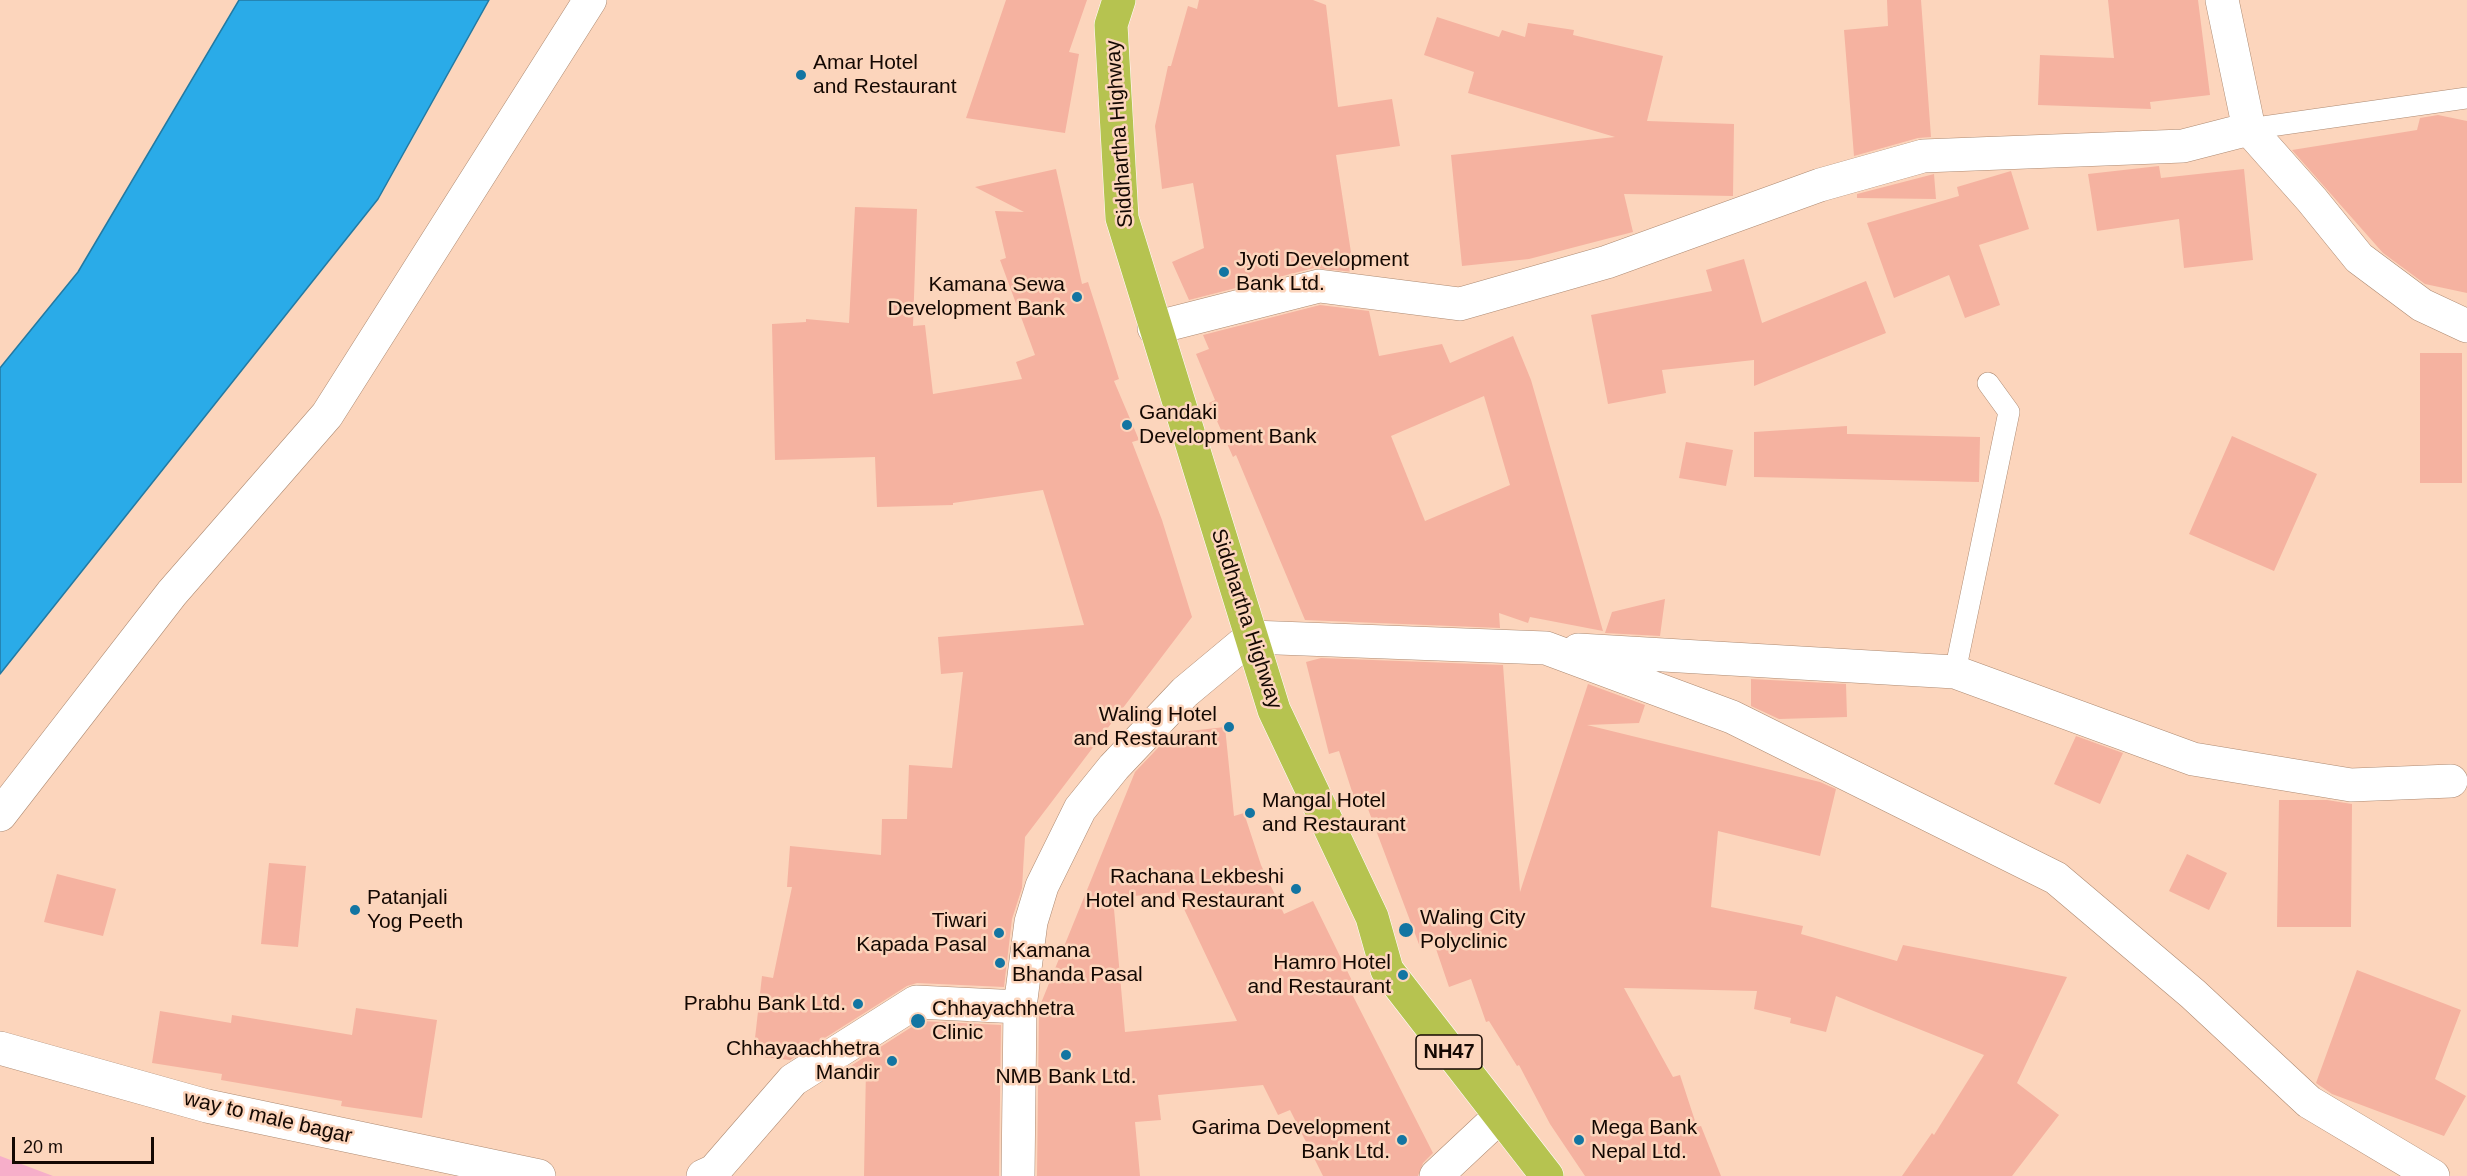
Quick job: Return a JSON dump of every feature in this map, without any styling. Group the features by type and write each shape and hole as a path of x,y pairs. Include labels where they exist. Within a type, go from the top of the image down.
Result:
{"highway":[{"name":"Siddhartha Highway","path":"1119,0 1111,25 1122,218 1154,328 1274,710 1372,917 1387,970 1546,1176"}],"street":[{"path":"0,815 172,593 327,415 590,0"},
{"path":"2222,0 2249,129 2312,200 2359,258 2422,305 2467,326"},
{"path":"1154,328 1319,286 1460,304 1607,262 1820,185 1923,156 2183,146 2249,129"},
{"path":"1018,1176 1020,1007 1031,922 1042,886 1080,809 1114,767 1185,692 1251,637 1546,648 1955,672 2193,759 2352,785 2451,781"},
{"path":"1546,648 1732,717 2056,878 2193,994 2309,1102 2433,1176"},
{"path":"703,1176 714,1171 793,1080 916,1002 1020,1007"},
{"name":"way to male bagar","path":"0,1048 207,1106 539,1176"},
{"path":"1436,1176 1499,1117"}],"lane":[{"path":"2249,129 2467,98"},
{"path":"1955,672 2009,412 1988,383"}],"shaded area":[{"path":"0,1156 53,1176 0,1176"}],"water":[{"path":"239,0 489,0 378,199 0,674 0,368 78,272"}],"building":[{"path":"1006,0 1087,0 1069,52 1079,54 1065,133 966,118"},
{"path":"1199,0 1313,0 1326,5 1338,107 1392,99 1400,146 1336,155 1354,272 1314,268 1189,300 1172,262 1204,248 1193,183 1162,189 1155,126 1168,66 1171,66 1188,6 1197,9"},
{"path":"1887,0 1921,0 1931,137 1918,138 1854,156 1844,30 1888,26"},
{"path":"2108,0 2198,0 2210,95 2150,102 2151,109 2038,105 2040,55 2114,58"},
{"path":"1437,17 1499,37 1502,30 1525,37 1528,23 1574,30 1573,35 1663,56 1647,121 1734,124 1733,196 1624,194 1633,232 1529,259 1462,266 1451,155 1615,137 1468,93 1474,72 1424,55"},
{"path":"2438,115 2467,121 2467,293 2425,284 2383,253 2292,150 2417,130 2420,118"},
{"path":"2159,166 2161,178 2244,169 2253,260 2184,268 2179,219 2097,231 2088,174"},
{"path":"1056,169 1082,284 1088,282 1119,379 1114,381 1139,440 1132,442 1162,520 1192,617 1025,837 1022,888 1012,919 1004,987 917,983 907,986 790,1060 753,1056 762,976 773,978 792,887 787,887 790,846 881,855 882,819 907,819 909,765 952,768 963,672 941,674 938,637 1084,625 1043,490 953,503 953,505 877,507 875,457 775,460 772,324 806,322 806,319 849,323 855,207 917,209 913,326 925,325 933,394 1022,379 1016,362 1035,355 1000,260 1006,258 995,211 1024,212 975,187"},
{"path":"2011,171 2029,229 1979,245 2000,305 1965,318 1949,275 1894,298 1867,223 1959,196 1957,187"},
{"path":"1934,174 1936,199 1857,198 1857,194"},
{"path":"1744,259 1762,323 1866,281 1886,333 1754,386 1754,360 1662,370 1666,393 1608,404 1591,315 1712,291 1706,270"},
{"path":"1320,305 1369,311 1379,356 1442,344 1450,363 1513,336 1531,380 1603,631 1530,617 1528,623 1499,613 1500,628 1305,620 1236,455 1233,457 1209,403 1215,400 1196,354 1209,349 1203,335","holes":["1484,396 1510,485 1425,521 1391,436"]},
{"path":"2420,353 2462,353 2462,483 2420,483"},
{"path":"1847,426 1847,434 1980,437 1979,482 1754,477 1754,432"},
{"path":"2232,436 2317,474 2274,571 2189,534"},
{"path":"1686,442 1733,450 1726,486 1679,478"},
{"path":"1665,599 1660,636 1605,633 1612,612"},
{"path":"1321,658 1503,665 1520,892 1588,684 1645,705 1639,723 1587,725 1820,782 1836,789 1820,856 1718,831 1711,907 1803,926 1801,934 1897,961 1903,945 2067,977 2017,1083 2059,1115 2012,1176 1902,1176 1932,1133 1934,1135 1984,1055 1836,996 1826,1032 1790,1023 1791,1018 1754,1009 1757,991 1624,988 1673,1077 1680,1075 1697,1127 1701,1126 1721,1176 1585,1176 1550,1124 1519,1065 1517,1066 1489,1021 1486,1022 1471,979 1449,987 1434,943 1420,947 1365,801 1356,804 1339,751 1329,754 1306,662"},
{"path":"1751,679 1846,684 1847,717 1779,719 1751,706"},
{"path":"1225,727 1234,816 1244,813 1261,865 1284,914 1313,901 1358,993 1353,996 1433,1153 1423,1163 1418,1176 1323,1176 1290,1110 1278,1115 1263,1085 1158,1095 1161,1120 1135,1122 1140,1176 1037,1176 1039,1008 1135,772 1172,733","holes":["1176,892 1237,1021 1125,1032 1113,898"]},
{"path":"2076,736 2123,753 2100,804 2054,784"},
{"path":"2279,800 2327,800 2352,804 2351,927 2277,927"},
{"path":"2187,854 2227,873 2209,910 2169,891"},
{"path":"269,863 306,866 298,947 261,944"},
{"path":"57,874 116,889 103,936 44,922"},
{"path":"2357,970 2461,1010 2435,1079 2466,1096 2444,1136 2332,1094 2316,1083"},
{"path":"356,1008 437,1020 422,1118 341,1106 342,1101 221,1080 222,1074 152,1063 160,1011 231,1023 232,1015 352,1035"},
{"path":"921,1021 1001,1025 999,1176 864,1176 866,1068 849,1067"}],"place":[{"name":"Amar Hotel and Restaurant","path":"801,75"},
{"name":"Jyoti Development Bank Ltd.","path":"1224,272"},
{"name":"Kamana Sewa Development Bank","path":"1077,297"},
{"name":"Gandaki Development Bank","path":"1127,425"},
{"name":"Waling Hotel and Restaurant","path":"1229,727"},
{"name":"Mangal Hotel and Restaurant","path":"1250,813"},
{"name":"Rachana Lekbeshi Hotel and Restaurant","path":"1296,889"},
{"name":"Patanjali Yog Peeth","path":"355,910"},
{"name":"Waling City Polyclinic","path":"1406,930"},
{"name":"Tiwari Kapada Pasal","path":"999,933"},
{"name":"Kamana Bhanda Pasal","path":"1000,963"},
{"name":"Hamro Hotel and Restaurant","path":"1403,975"},
{"name":"Prabhu Bank Ltd.","path":"858,1004"},
{"name":"Chhayachhetra Clinic","path":"918,1021"},
{"name":"NMB Bank Ltd.","path":"1066,1055"},
{"name":"Chhayaachhetra Mandir","path":"892,1061"},
{"name":"Garima Development Bank Ltd.","path":"1402,1140"},
{"name":"Mega Bank Nepal Ltd.","path":"1579,1140"}]}
